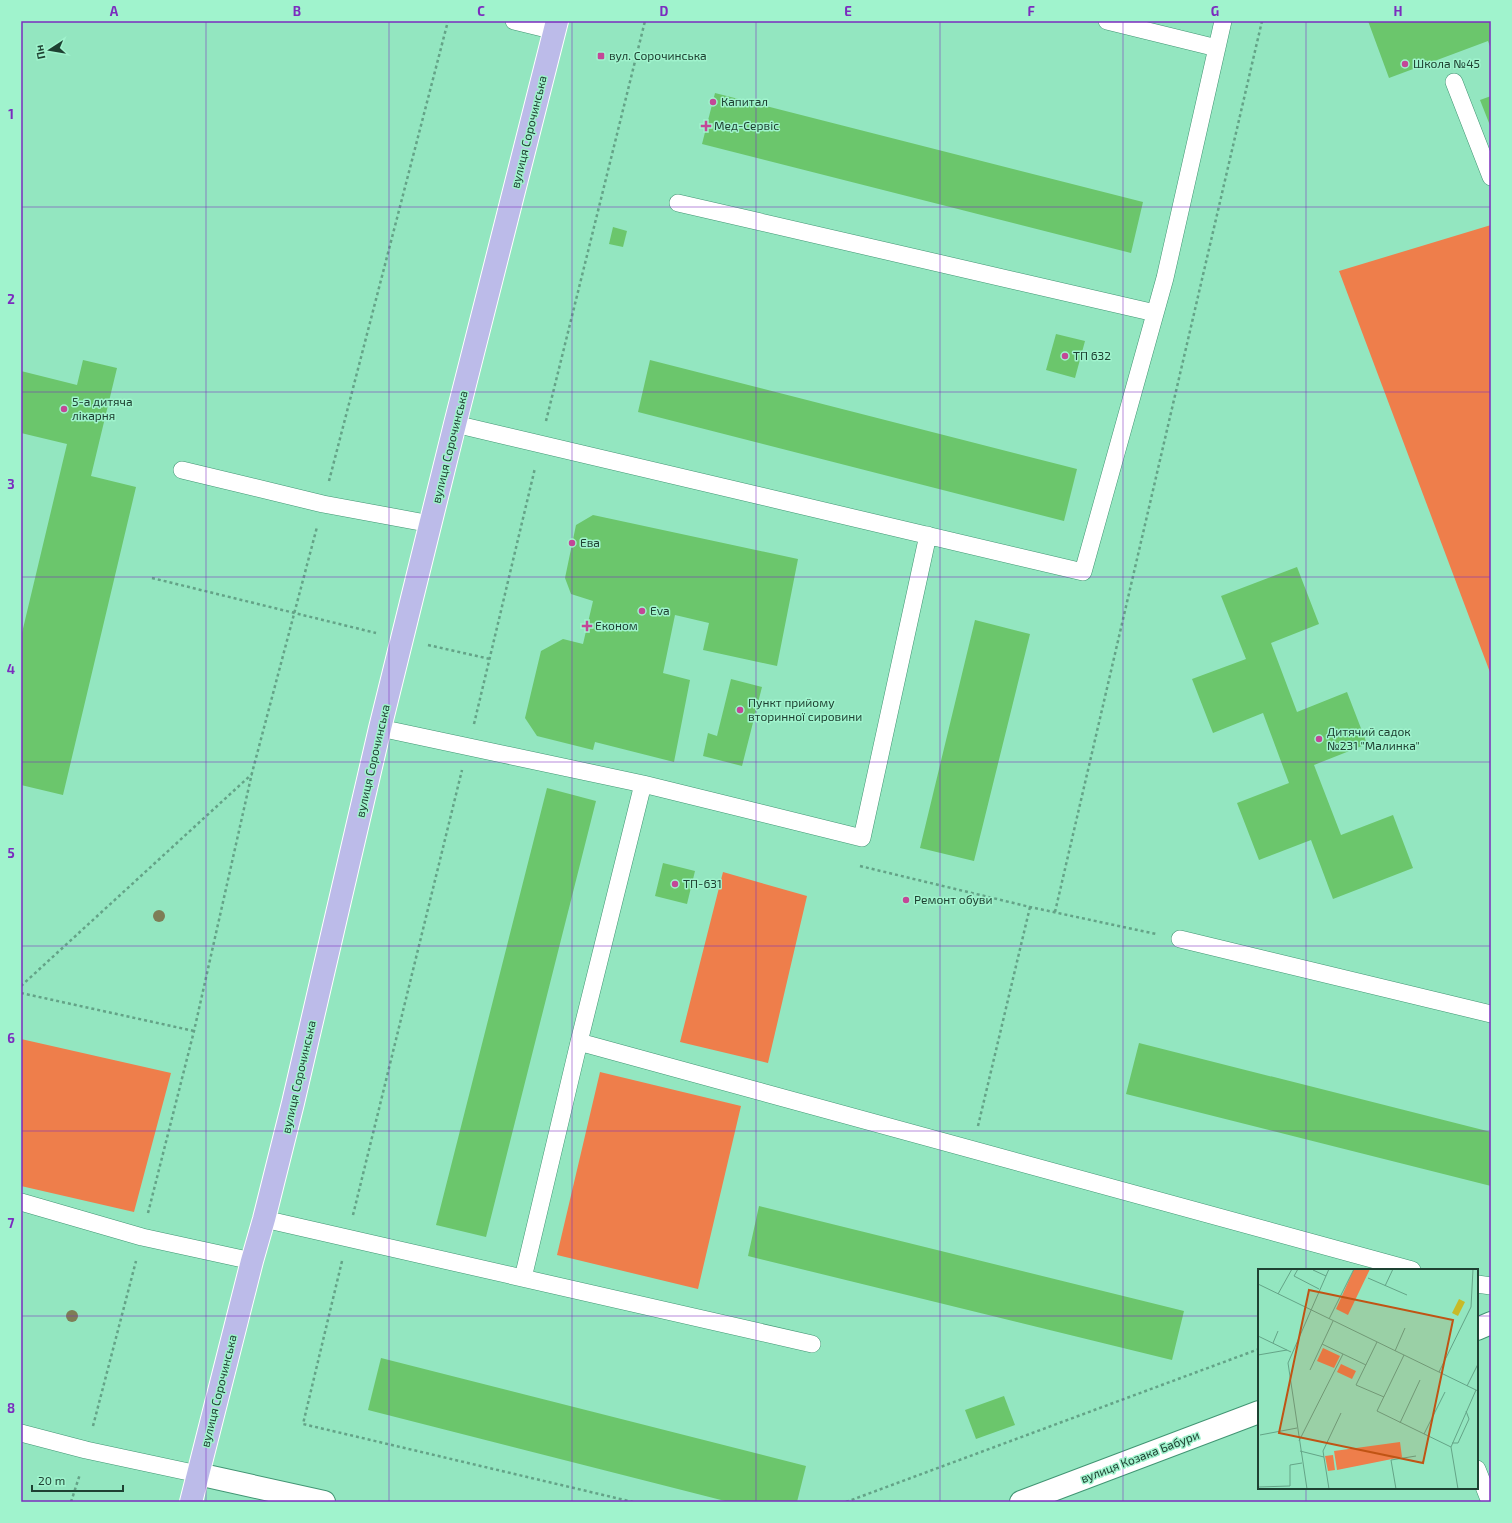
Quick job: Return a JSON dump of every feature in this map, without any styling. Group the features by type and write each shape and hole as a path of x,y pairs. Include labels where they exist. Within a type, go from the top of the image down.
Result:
{"main road":[{"name":"вулиця Сорочинська","path":"191,1502 293,1103 380,728 556,26"}],"street":[{"path":"1478,1329 1491,1323"},
{"name":"вулиця Козака Бабури","path":"1021,1502 1258,1412"},
{"path":"198,1474 324,1502"}],"lane":[{"path":"514,21 556,26"},
{"path":"1107,21 1217,48"},
{"path":"455,424 1084,572 1166,271 1223,21"},
{"path":"1454,82 1491,177"},
{"path":"678,202 1155,313"},
{"path":"182,470 323,504 431,524"},
{"path":"380,728 643,784 862,838 928,535"},
{"path":"523,1278 579,1042 643,784"},
{"path":"1180,939 1491,1014"},
{"path":"579,1042 1408,1269"},
{"path":"21,1202 142,1237 252,1261"},
{"path":"264,1219 812,1344"},
{"path":"1478,1284 1491,1286"},
{"path":"21,1433 86,1450 198,1474"},
{"path":"1478,1472 1490,1502"}],"path":[{"path":"71,1502 142,1237 194,1031 252,774 448,21"},
{"path":"633,1502 302,1424 490,659 540,444 645,21"},
{"path":"1055,912 1262,21"},
{"path":"152,578 490,659"},
{"path":"21,986 252,774"},
{"path":"860,866 1030,907 1180,939"},
{"path":"972,1150 1030,907"},
{"path":"21,993 194,1031"},
{"path":"846,1502 1258,1349"}],"shaded area":[{"path":"1491,225 1491,675 1339,271"},
{"path":"723,872 807,896 768,1063 680,1042"},
{"path":"21,1039 171,1073 134,1212 21,1186"},
{"path":"600,1072 741,1106 698,1289 557,1255"}],"building":[{"name":"Школа №45","path":"1368,21 1491,21 1491,49 1488,41 1389,78"},
{"path":"715,93 1143,202 1131,253 702,144"},
{"name":"Школа №45","path":"1491,96 1491,128 1480,100"},
{"path":"613,227 627,231 623,247 609,244"},
{"name":"ТП 632","path":"1056,334 1085,341 1075,378 1046,370"},
{"path":"83,360 117,368 91,476 136,487 63,795 21,785 21,637 67,444 21,433 21,371 77,385"},
{"path":"650,360 1077,469 1064,521 638,412"},
{"path":"593,515 798,559 777,666 703,650 709,623 675,615 663,673 690,680 674,762 595,742 593,750 537,736 525,718 541,651 563,639 583,644 593,601 571,594 565,578 576,525"},
{"name":"Дитячий садок №231 \"Малинка\"","path":"1297,567 1319,624 1271,643 1297,712 1347,692 1367,744 1314,765 1341,835 1393,815 1413,868 1333,899 1311,840 1259,860 1237,803 1289,783 1263,713 1213,733 1192,679 1246,659 1221,596"},
{"path":"975,620 1030,634 974,861 920,848"},
{"name":"Пункт прийому вторинної сировини","path":"731,679 762,687 742,766 703,756 708,733 717,736"},
{"path":"547,788 596,801 486,1237 436,1225"},
{"name":"ТП-631","path":"663,863 695,871 687,904 655,896"},
{"path":"1139,1043 1491,1132 1491,1186 1126,1094"},
{"path":"759,1206 1184,1311 1172,1360 748,1256"},
{"path":"381,1358 806,1466 797,1502 729,1502 368,1410"},
{"path":"1004,1396 1015,1425 976,1439 965,1410"}],"place":[{"name":"вул. Сорочинська","path":"601,56"},
{"name":"Школа №45","path":"1405,64"},
{"name":"Капитал","path":"713,102"},
{"name":"Мед-Сервіс","path":"706,126"},
{"name":"ТП 632","path":"1065,356"},
{"name":"5-а дитяча лікарня","path":"64,409"},
{"name":"Ева","path":"572,543"},
{"name":"Eva","path":"642,611"},
{"name":"Економ","path":"587,626"},
{"name":"Пункт прийому вторинної сировини","path":"740,710"},
{"name":"Дитячий садок №231 \"Малинка\"","path":"1319,739"},
{"name":"ТП-631","path":"675,884"},
{"name":"Ремонт обуви","path":"906,900"}]}
